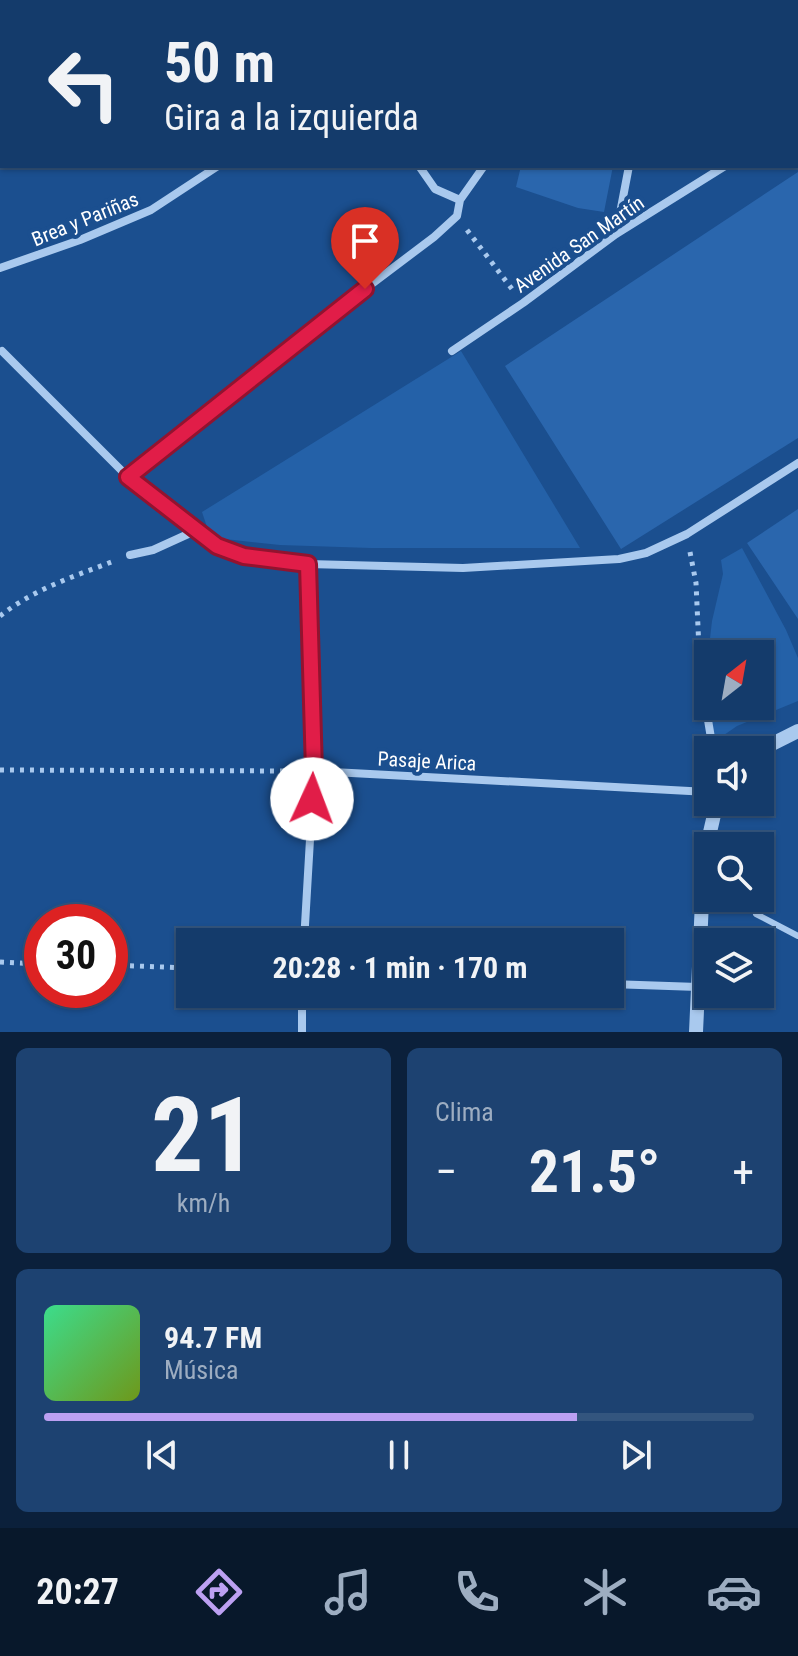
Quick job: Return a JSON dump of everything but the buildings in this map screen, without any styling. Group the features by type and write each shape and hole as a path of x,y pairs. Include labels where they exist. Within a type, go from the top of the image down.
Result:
{"street":[{"name":"Brea y Pariñas","path":"0,268 80,240 151,210 215,168"},
{"path":"420,168 435,189 460,200"},
{"path":"128,477 457,216 460,200 483,168"},
{"path":"616,234 629,168"},
{"name":"Avenida San Martín","path":"452,351 616,234 722,168"},
{"path":"2,351 128,477 217,546 244,556 308,564 463,568 580,562 646,553 687,534 798,463"},
{"path":"130,555 153,550 197,530"},
{"path":"305,928 314,771 308,564"},
{"path":"774,743 798,731"},
{"name":"Pasaje Arica","path":"314,771 694,791"},
{"path":"701,928 704,858 714,816"},
{"path":"624,984 694,987"},
{"path":"302,1008 302,1032"},
{"path":"696,1032 697,1008"}],"lane":[{"path":"756,914 798,936"}],"path":[{"path":"457,216 523,303"},
{"path":"687,534 699,640"},
{"path":"0,616 12,606 56,583 130,555"},
{"path":"0,770 314,771"},
{"path":"0,962 24,963"},
{"path":"128,966 176,967"}],"shaded area":[{"path":"461,351 580,548 280,545 216,538 207,527 202,512"},
{"path":"742,548 798,658 798,701 774,711 774,640 710,640 723,574 721,560"},
{"path":"707,720 752,720 723,736 710,736"}],"route":[{"path":"312,799 314,771 308,564 244,556 217,546 128,477 365,289"}]}
